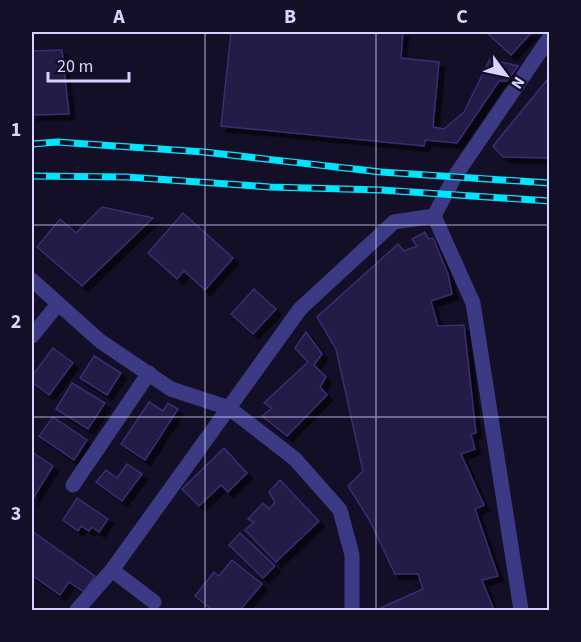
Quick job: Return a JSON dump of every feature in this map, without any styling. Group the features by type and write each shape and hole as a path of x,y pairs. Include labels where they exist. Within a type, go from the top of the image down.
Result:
{"street":[{"path":"434,216 455,176 549,37"},
{"path":"77,610 112,570 300,309 394,222 434,216"},
{"path":"434,216 472,303 521,610"},
{"path":"32,280 100,341 171,388 229,408 295,459 340,510 352,555 352,610"},
{"path":"32,336 58,304"},
{"path":"73,485 148,373"},
{"path":"112,570 154,602"}],"building":[{"path":"231,32 403,32 401,58 439,62 433,127 444,129 464,112 490,59 518,66 507,81 499,81 457,143 425,140 424,146 221,126"},
{"path":"486,32 532,32 511,55"},
{"path":"62,50 69,114 32,115 32,51"},
{"path":"547,80 550,82 550,158 503,157 493,146"},
{"path":"102,207 153,218 82,286 37,247 60,219 76,233"},
{"path":"183,213 233,258 205,290 184,271 177,279 148,253"},
{"path":"425,232 428,239 433,238 448,274 452,294 431,301 438,326 464,325 476,433 471,434 475,449 461,454 484,505 475,509 498,576 482,580 494,610 376,610 423,589 418,574 395,574 370,521 348,486 363,471 336,349 317,317 398,244 404,251 417,246 412,239"},
{"path":"254,289 276,309 253,334 231,314"},
{"path":"306,332 322,354 314,365 326,377 320,387 327,395 287,436 262,416 272,408 264,403 308,362 295,348"},
{"path":"53,348 73,363 49,395 32,382 32,376"},
{"path":"94,356 121,373 107,395 80,378"},
{"path":"72,383 105,403 88,429 56,409"},
{"path":"149,402 163,411 168,403 178,409 145,460 121,444"},
{"path":"53,417 87,440 74,460 39,436"},
{"path":"224,448 247,473 228,492 221,485 199,506 182,489"},
{"path":"32,452 53,466 32,500"},
{"path":"127,464 142,474 122,501 96,482 106,470 117,478"},
{"path":"280,480 319,521 276,562 245,530 254,522 248,519 263,503 269,509 275,502 269,492"},
{"path":"77,498 108,519 99,532 92,527 89,531 81,526 78,531 63,520"},
{"path":"32,531 95,576 84,592 69,582 60,595 32,575"},
{"path":"240,533 275,566 263,578 229,545"},
{"path":"232,560 262,584 240,610 212,610 195,596 214,572 219,576"}],"railway":[{"path":"32,144 57,142 204,152 381,172 550,183"},
{"path":"32,176 127,177 270,187 381,190 550,201"}]}
